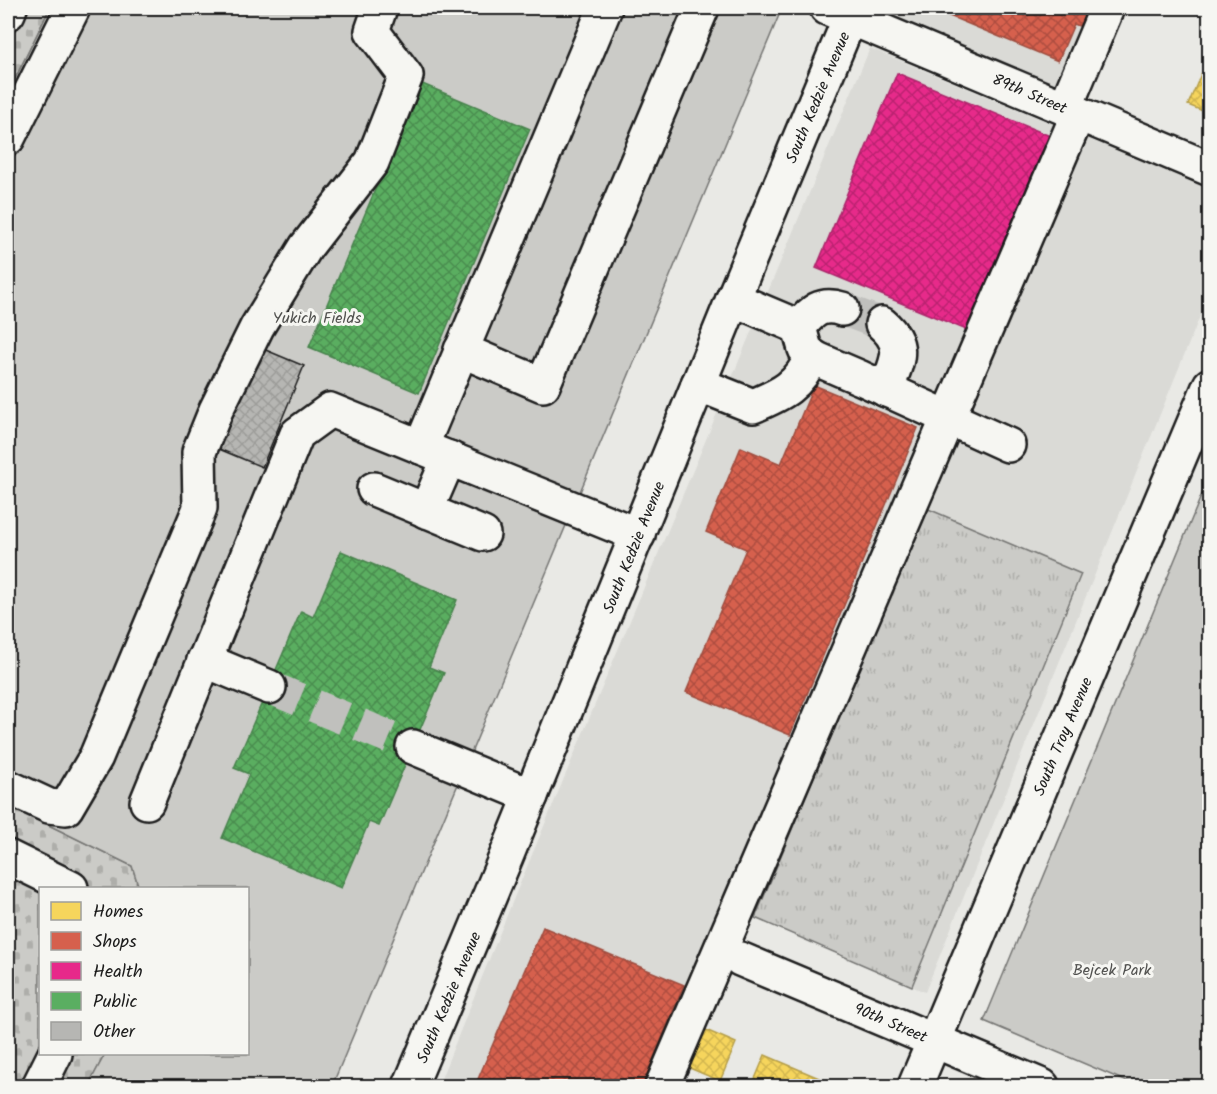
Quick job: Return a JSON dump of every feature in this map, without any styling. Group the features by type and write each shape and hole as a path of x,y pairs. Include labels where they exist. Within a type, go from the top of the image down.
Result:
{"street":[{"path":"8,13 10,8"},
{"path":"8,138 73,8"},
{"path":"8,787 49,806 66,808 96,757 200,508 199,452 216,410 257,327 306,247 372,162 406,76 372,32 380,8"},
{"path":"426,511 435,453 461,350 605,8"},
{"path":"461,350 543,385 702,8"},
{"path":"662,1086 948,418 1072,111 1107,8"},
{"name":"89th Street","path":"844,11 1209,169"},
{"name":"South Kedzie Avenue","path":"410,1086 638,535 733,299 844,11"},
{"path":"733,299 886,390 1008,445"},
{"path":"698,384 753,406 778,396 805,372 806,342 811,314 830,305 842,309"},
{"path":"882,324 896,338 898,348 897,359 886,390"},
{"name":"South Troy Avenue","path":"915,1086 1209,385"},
{"path":"147,802 297,434 330,410 638,535"},
{"path":"374,489 483,534"},
{"path":"204,660 269,687"},
{"path":"413,747 531,796"},
{"path":"8,857 69,887"},
{"name":"90th Street","path":"740,959 1042,1086"},
{"path":"39,1086 54,1055"}],"shaded area":[{"path":"885,8 1107,8 1072,91 884,11"},
{"path":"870,48 1209,189 1209,294 925,992 738,911 662,1086 438,1086 516,893"}],"green space":[{"path":"8,8 50,8 8,93"},
{"name":"Yukich Fields","path":"50,8 782,8 332,1086 88,1086 104,1055 249,1055 249,887 139,887 132,866 8,805 8,93"},
{"name":"Bejcek Park","path":"1209,477 1209,1086 1137,1086 984,1021"},
{"path":"926,508 1081,574 912,986 755,918"},
{"path":"8,805 132,866 139,887 39,887 39,1055 104,1055 88,1086 8,1086"}],"building: Homes":[{"path":"1201,74 1210,78 1210,114 1188,105"},
{"path":"701,1028 736,1043 720,1081 685,1066"},
{"path":"765,1055 833,1084 832,1086 752,1086"}],"building: Shops":[{"path":"930,8 1093,8 1084,28 1074,24 1058,61"},
{"path":"814,385 918,428 790,735 686,692 746,549 706,532 741,447 781,464"},
{"path":"543,927 684,985 642,1086 475,1086"}],"building: Health":[{"path":"897,73 1050,136 969,331 816,268"}],"building: Public":[{"path":"420,83 530,129 419,393 309,347"},
{"path":"341,551 457,600 429,667 444,673 379,826 369,822 341,888 222,838 249,774 234,768 301,611 313,617"}],"building: Other":[{"path":"261,348 304,366 262,467 219,449 230,423 223,420"}],"tunnel":[{"path":"842,309 882,324"},
{"path":"269,687 413,747"}]}
